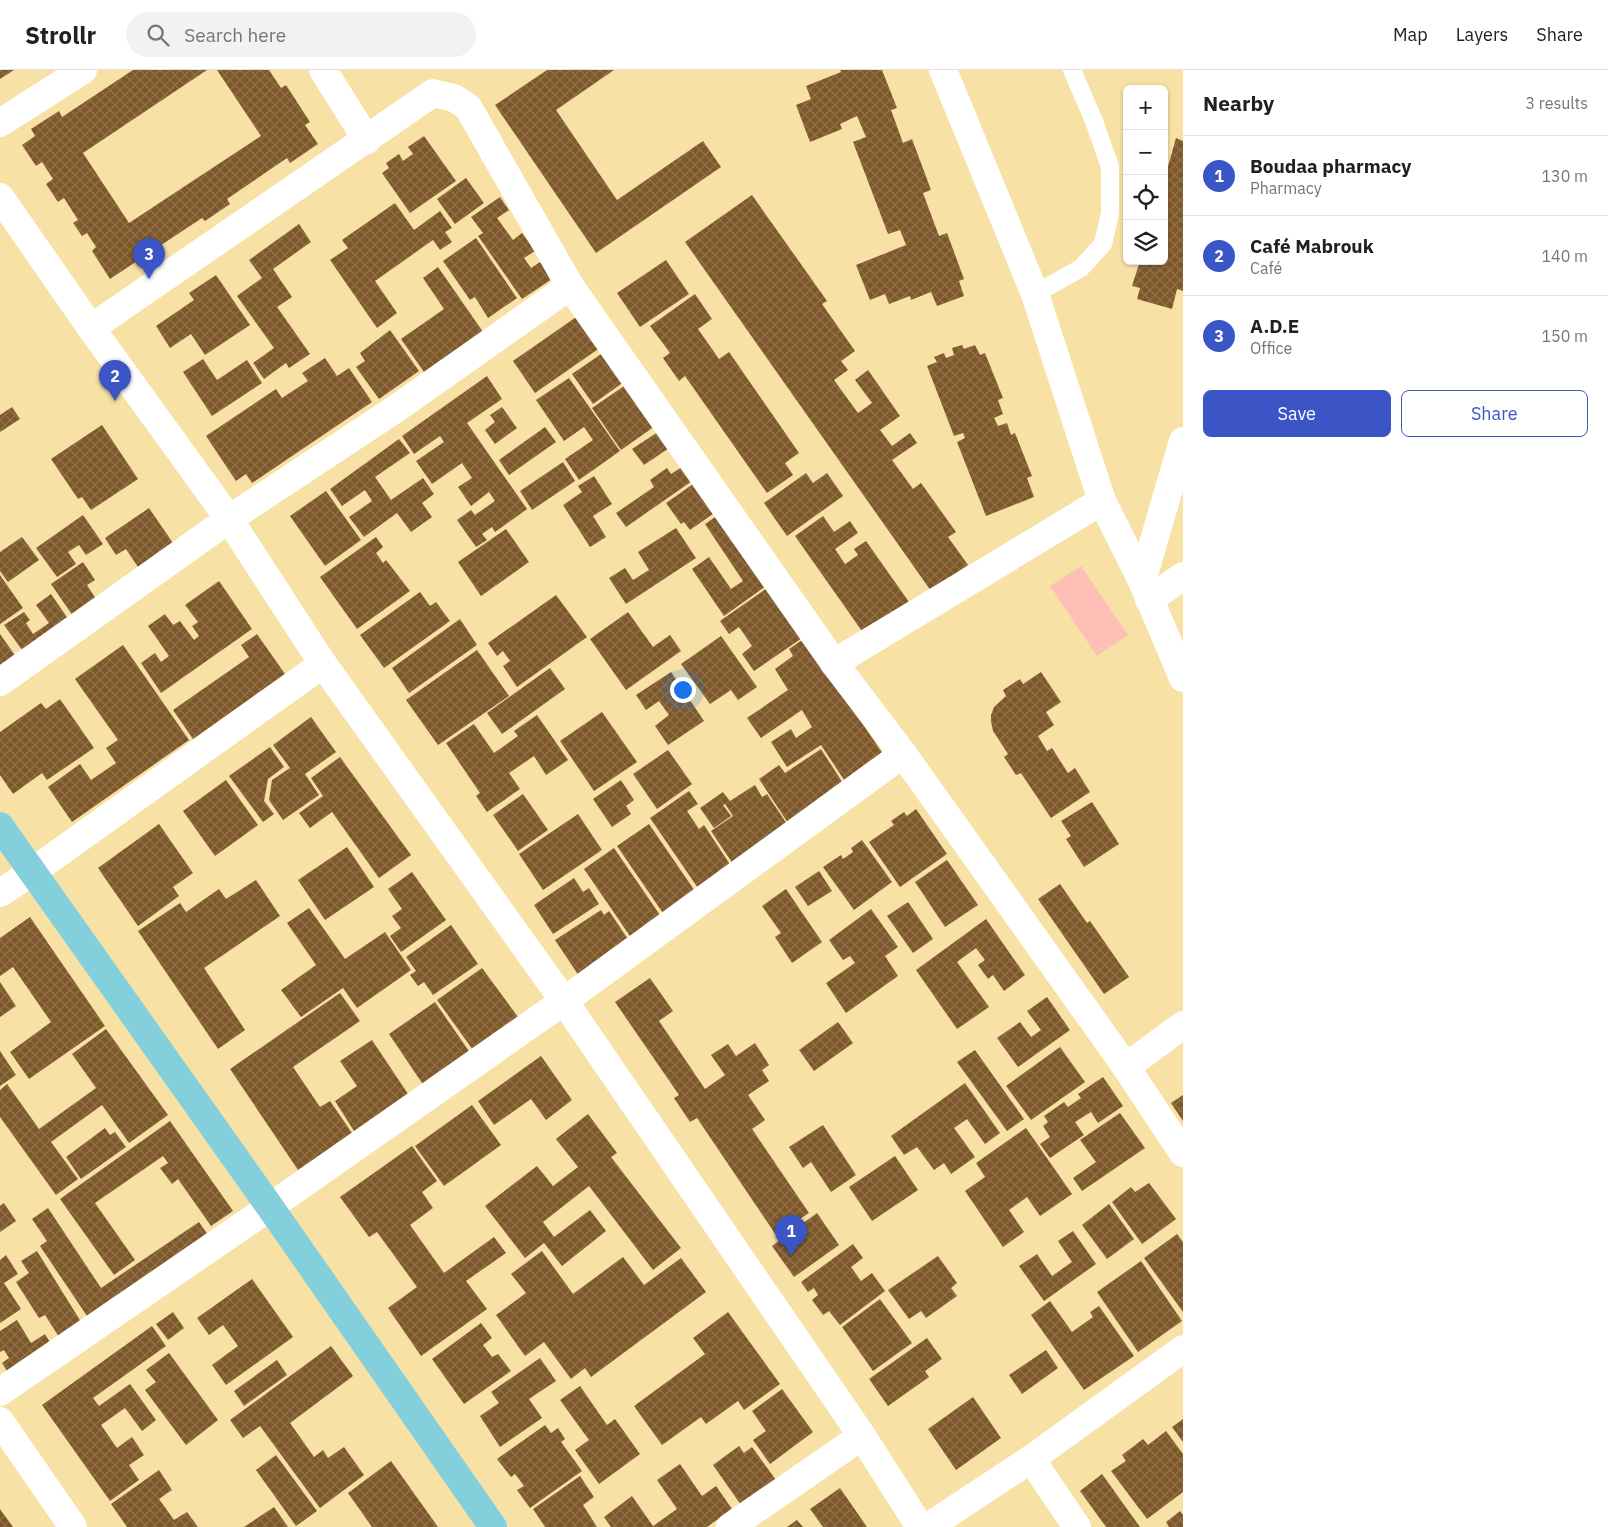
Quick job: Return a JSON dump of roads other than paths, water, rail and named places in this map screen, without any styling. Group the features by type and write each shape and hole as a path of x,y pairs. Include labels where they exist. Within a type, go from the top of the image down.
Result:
{"main road":[{"path":"0,826 494,1527"}],"street":[{"path":"0,123 83,70"},
{"path":"323,70 367,140"},
{"path":"943,70 1035,294 1102,501 1145,591 1183,678"},
{"path":"91,328 433,94 454,98 468,108 570,286 834,662 903,754 1126,1067 1183,1153"},
{"path":"0,197 91,328 229,519 323,664 564,1001 862,1436 920,1527"},
{"path":"0,682 229,519 397,408 570,286"},
{"path":"1145,591 1183,441"},
{"path":"834,662 1102,501"},
{"path":"1145,591 1183,576"},
{"path":"0,893 323,664"},
{"path":"0,1392 270,1207 564,1001 903,754"},
{"path":"1126,1067 1183,1025"},
{"path":"928,1527 1031,1459 1183,1349"},
{"path":"0,1421 73,1527"},
{"path":"730,1527 862,1436"},
{"path":"1031,1459 1077,1527"}],"lane":[{"path":"1035,294 1081,268 1103,244 1110,213 1110,167 1094,121 1072,70"}],"place":[{"name":"A.D.E","path":"149,279"},
{"name":"Café Mabrouk","path":"115,401"},
{"name":"Boudaa pharmacy","path":"791,1256"}]}
